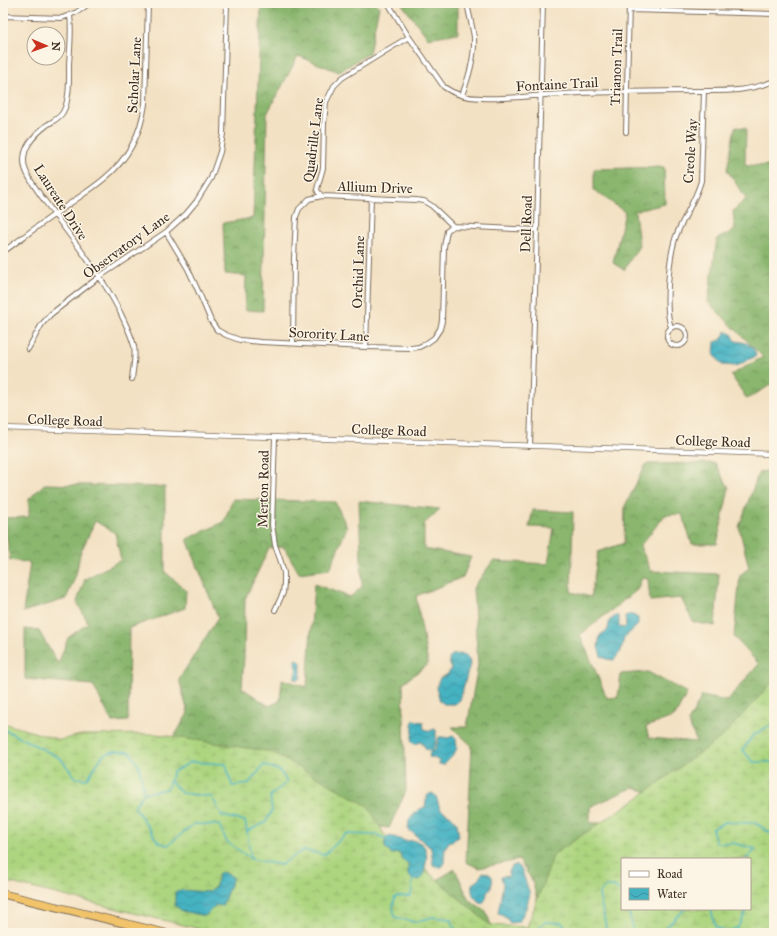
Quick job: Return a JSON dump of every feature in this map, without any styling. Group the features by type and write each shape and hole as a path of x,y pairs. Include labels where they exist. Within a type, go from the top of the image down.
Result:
{"highway":[{"path":"3,894 166,933"}],"street":[{"path":"3,16 57,18 70,15 83,9 90,3"},
{"name":"Scholar Lane","path":"3,252 54,214 105,179 115,170 131,148 138,133 145,104 148,3"},
{"name":"Observatory Lane","path":"28,349 42,324 51,314 99,277 166,232 186,214 196,202 211,178 220,152 223,134 227,3"},
{"name":"Fontaine Trail","path":"388,3 409,37 444,87 450,91 462,95 482,98 627,92 727,91 750,89 774,81"},
{"path":"462,95 472,60 474,47 474,38 467,3"},
{"name":"Dell Road","path":"530,446 543,3"},
{"name":"Trianon Trail","path":"626,132 629,3"},
{"path":"629,10 774,14"},
{"name":"Laureate Drive","path":"70,15 68,88 66,106 59,117 32,138 26,149 24,162 25,168 54,214 99,277 127,326 134,346 135,356 132,379"},
{"name":"Quadrille Lane","path":"322,196 317,189 323,168 326,102 334,86 342,78 409,37"},
{"name":"Creole Way","path":"671,327 669,321 668,303 669,272 672,252 675,239 702,181 704,91"},
{"name":"Quadrille Lane","path":"293,344 296,218 299,209 309,199 322,196"},
{"name":"Allium Drive","path":"322,196 424,201 432,206 453,226"},
{"name":"Orchid Lane","path":"366,347 371,198"},
{"path":"453,226 537,230"},
{"name":"Sorority Lane","path":"166,232 188,269 211,321 217,330 226,335 240,340 293,344 411,348 419,347 434,338 440,329 442,321 445,238 447,231 453,226"},
{"name":"Creole Way","path":"678,325 686,331 687,338 681,346 674,346 668,342 666,336 671,327 678,325"},
{"name":"College Road","path":"3,428 774,454"},
{"name":"Merton Road","path":"275,438 272,525 275,545 284,573 283,593 275,610"}],"green space":[{"path":"261,3 376,3 379,7 369,53 339,72 298,56 267,114 263,311 245,310 246,276 225,274 223,223 253,218"},
{"path":"401,3 458,3 458,33 428,38"},
{"path":"735,127 746,128 745,165 774,166 774,383 747,399 731,375 763,357 708,302 717,239 735,230 733,211 746,199 727,170"},
{"path":"664,167 665,204 635,211 639,246 624,270 613,263 625,212 594,190 594,169"},
{"path":"715,463 729,488 717,544 692,544 682,514 665,515 640,546 651,571 719,574 715,626 693,622 681,598 650,601 648,579 642,578 637,590 580,635 607,698 618,697 621,674 648,672 687,693 675,716 646,727 649,738 697,742 688,722 702,696 727,701 759,664 734,637 740,575 749,568 739,527 759,472 774,470 774,609 771,635 774,636 774,926 712,910 751,910 751,858 727,858 665,795 632,788 590,807 590,823 621,823 617,847 541,915 532,880 519,860 479,868 466,862 472,746 452,727 467,727 478,665 473,588 493,561 548,564 554,528 529,527 533,510 573,512 571,592 591,597 598,552 624,543 625,506 646,464"},
{"path":"44,484 165,487 165,572 186,590 185,608 129,628 128,721 112,722 93,685 25,679 25,629 39,631 58,664 68,638 88,623 77,602 85,579 121,560 115,533 95,521 80,554 76,575 66,599 23,612 30,563 10,560 4,518 29,517 29,499"},
{"path":"233,499 335,502 347,527 330,569 299,573 284,547 269,548 245,599 242,688 269,706 280,701 282,679 307,687 314,584 350,597 362,587 359,501 440,509 424,524 424,549 471,557 463,577 416,596 428,664 403,683 406,791 389,828 339,822 167,749 188,713 179,679 218,618 187,539 224,522"},
{"path":"774,680 773,933 216,933 3,881 3,723 60,740 81,735 156,734 272,752 368,806 384,834 490,925 527,927 554,854 642,795 723,736"},
{"path":"455,869 469,900 486,911 494,933 417,892"}],"water":[{"path":"726,331 733,335 735,341 746,343 751,346 756,356 736,366 722,365 714,354 715,342 721,340"},
{"path":"631,614 638,618 638,625 624,638 621,651 614,660 606,659 601,656 598,647 600,635 608,630 609,621 617,615 619,618 619,626 624,628 626,626 625,616"},
{"path":"452,655 466,655 470,664 460,700 455,704 444,704 440,701 436,688 440,678 448,674 451,669 449,659"},
{"path":"298,659 301,663 301,678 298,680 295,679 297,671 295,660"},
{"path":"414,720 423,722 424,729 430,731 434,729 436,730 435,744 431,751 426,749 421,742 415,744 411,742 413,730 412,724"},
{"path":"453,736 456,739 457,748 453,756 444,765 439,764 439,761 434,758 429,757 430,752 435,750 439,737 448,738"},
{"path":"432,793 436,796 440,809 451,816 457,823 459,837 449,842 445,848 444,863 440,868 433,865 431,848 408,829 409,820 418,810 425,807 427,795"},
{"path":"388,836 421,843 427,856 423,877 419,880 415,880 408,875 408,863 403,861 399,853 392,854 387,850 385,841"},
{"path":"517,865 521,868 530,894 526,908 519,922 510,923 506,918 498,913 503,884 501,877 508,877 512,866"},
{"path":"222,872 233,877 222,906 216,905 205,916 182,911 175,905 175,892 180,890 209,892 216,886 218,874"},
{"path":"483,872 490,875 492,880 491,888 487,891 485,900 482,903 473,895 472,884 478,880"}],"waterway":[{"path":"774,723 752,736 743,750 753,762 774,762"},
{"path":"3,729 60,758 76,778 87,779 103,755 115,751 130,752 139,766 144,793 167,789 173,772 191,762 226,764 232,786 248,784 264,765 280,771 287,782 270,796 272,811 265,823 247,831 251,859 281,865 303,850 324,855 346,834 377,835 387,839"},
{"path":"170,780 181,793 212,797 222,816 245,821 247,831"},
{"path":"144,793 134,806 158,842 168,845 194,824 219,825 227,842 250,858"},
{"path":"747,858 756,849 733,843 716,843 712,829 725,822 755,823 774,835"},
{"path":"413,878 411,896 395,897 393,907 395,917 414,922 433,917 451,919 455,929 452,933"},
{"path":"603,933 606,927 599,894 605,887 616,887 621,893"},
{"path":"628,910 632,925 632,933"},
{"path":"662,933 665,928 684,910"},
{"path":"711,910 715,926 726,933"},
{"path":"727,933 738,927 746,912 745,910"},
{"path":"533,933 545,922 562,923 570,933"}]}
